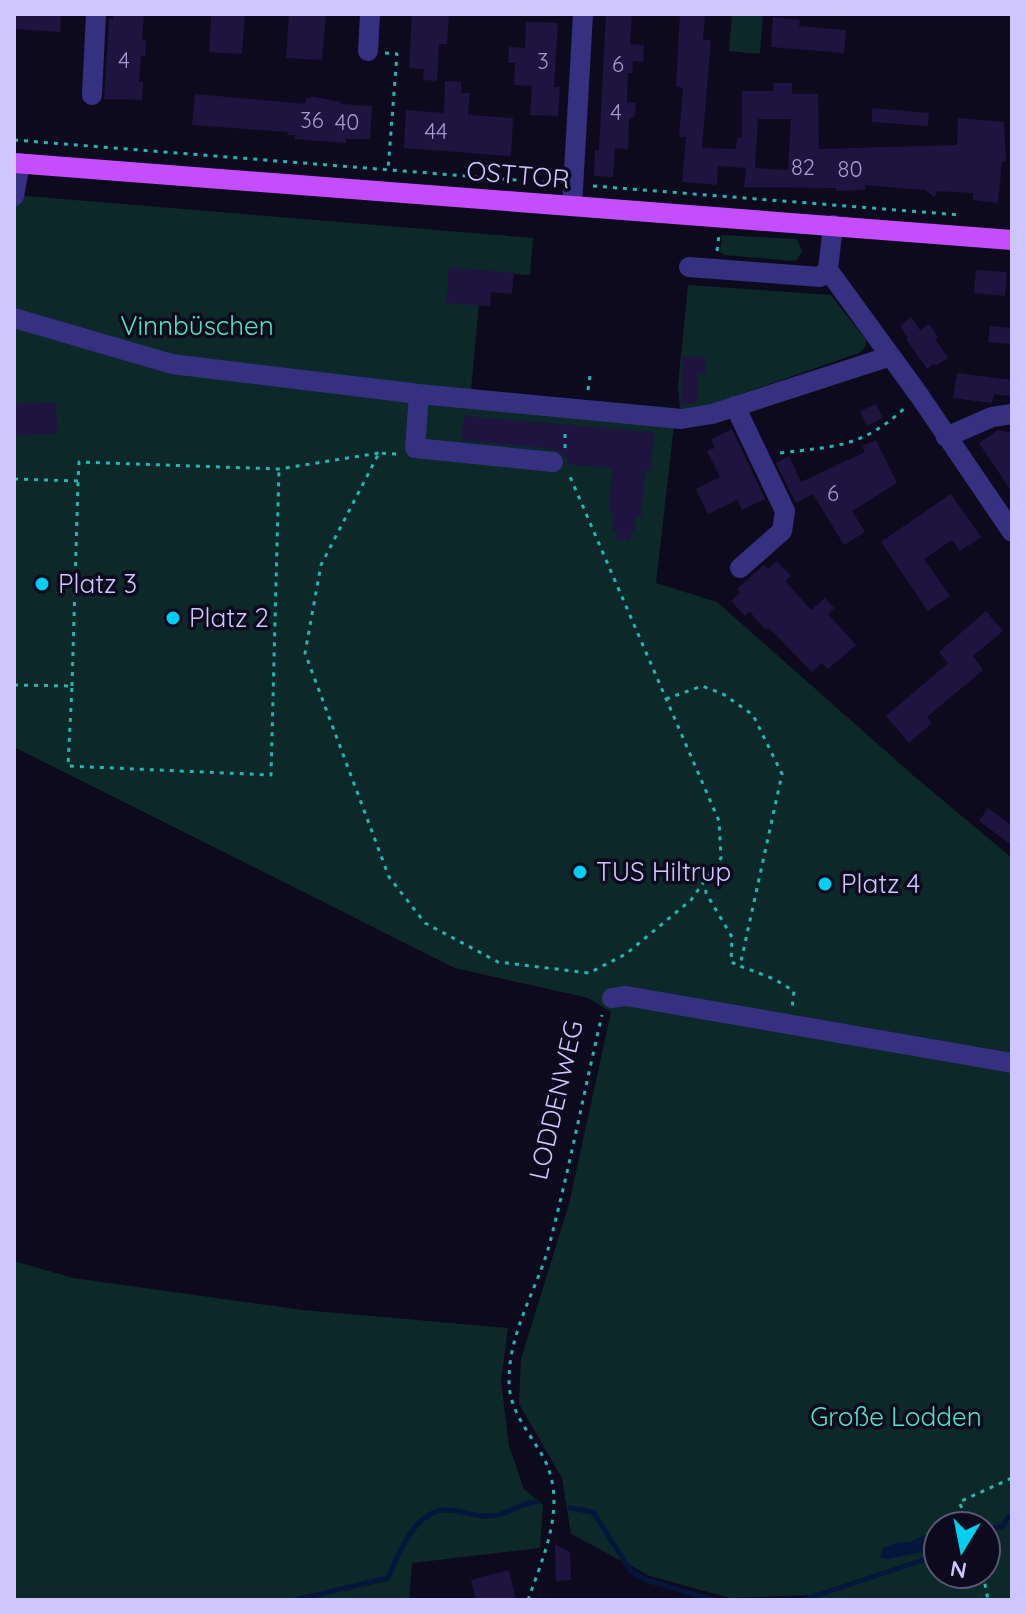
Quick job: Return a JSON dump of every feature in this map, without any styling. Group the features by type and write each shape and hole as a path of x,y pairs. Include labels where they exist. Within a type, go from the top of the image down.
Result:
{"main road":[{"name":"OSTTOR","path":"17,163 1012,240"}],"street":[{"path":"92,95 96,14"},
{"path":"368,51 370,14"},
{"path":"572,206 583,14"},
{"name":"OSTTOR","path":"14,196 17,163"},
{"path":"689,267 820,277 828,270 833,225"},
{"path":"828,270 919,395 1012,532"},
{"path":"14,318 172,364 419,394 681,419 735,406 891,356"},
{"path":"419,394 415,448 562,463"},
{"path":"735,406 785,511 782,531 740,568"},
{"path":"946,437 992,417 1012,414"},
{"name":"LODDENWEG","path":"612,998 626,996 1012,1063"}],"path":[{"path":"368,51 397,54 388,170"},
{"path":"14,140 967,216"},
{"path":"763,463 779,453 855,442 884,427 919,395"},
{"path":"379,453 321,565 305,653 389,877 425,923 498,962 589,973 626,954 691,900 721,858 719,821 562,463 564,431 570,409"},
{"path":"279,469 271,775 68,766 79,462 279,469 379,453 408,455"},
{"path":"14,479 78,481"},
{"path":"14,685 72,686"},
{"path":"666,699 702,686 723,694 753,715 782,774 740,966"},
{"path":"705,880 706,893 732,937 731,962 774,979 794,991 791,1024"},
{"name":"LODDENWEG","path":"528,1600 550,1539 554,1516 553,1494 543,1457 511,1404 508,1380 512,1342 548,1248 604,1009 612,998"},
{"path":"963,1510 959,1502 1012,1478"}],"green space":[{"path":"732,14 763,14 760,54 729,51"},
{"name":"TUS Hiltrup","path":"14,195 533,238 530,275 482,271 471,390 676,408 656,583 717,602 1012,858 1012,1600 815,1600 813,1595 730,1598 650,1576 571,1534 562,1478 519,1404 521,1359 569,1204 611,1012 588,998 455,968 14,747"},
{"path":"722,235 797,239 802,251 793,261 724,255 720,252"},
{"path":"688,285 831,295 866,340 866,346 859,353 704,407 680,409 678,386"},
{"path":"14,1261 73,1278 303,1310 508,1328 501,1381 509,1446 524,1489 543,1505 540,1548 412,1563 409,1600 14,1600"}],"water":[{"path":"922,1536 922,1552 887,1559 880,1557 883,1548"}],"building":[{"path":"14,14 61,14 60,32 14,29"},
{"path":"113,14 144,14 142,39 146,40 145,56 141,56 139,82 143,82 142,100 104,99 109,19 113,19"},
{"path":"214,14 245,14 242,54 209,52 211,17"},
{"path":"289,14 326,14 322,60 286,58"},
{"path":"412,14 449,14 447,44 439,44 437,81 423,80 424,69 409,68"},
{"path":"606,14 632,14 630,44 644,45 643,62 633,61 632,73 628,73 627,102 636,103 635,116 629,119 628,149 615,148 613,177 594,176 595,150 599,150"},
{"path":"680,14 705,14 703,40 711,40 702,148 736,149 737,137 742,138 742,91 773,91 773,83 792,83 792,94 818,94 819,149 957,145 958,118 1004,122 1006,161 1002,162 998,203 973,200 973,193 938,191 934,197 925,190 865,185 865,190 836,191 836,188 744,187 746,168 718,166 717,185 682,182 686,137 679,137 683,88 676,87","holes":["758,119 791,119 788,170 755,168"]},
{"path":"773,17 800,20 799,26 846,30 844,53 771,47"},
{"path":"526,22 558,23 554,87 560,87 558,116 530,115 532,86 514,85 515,63 508,63 509,47 525,48"},
{"path":"445,81 461,82 461,93 470,93 468,115 513,118 511,156 404,148 406,110 444,113"},
{"path":"195,94 305,104 306,98 314,97 341,104 372,106 370,139 346,139 346,143 295,139 295,135 287,135 288,132 192,125"},
{"path":"872,108 929,113 928,126 872,122"},
{"path":"449,267 514,273 512,294 491,292 490,306 446,303"},
{"path":"976,270 1007,272 1005,296 974,293"},
{"path":"911,317 920,330 929,324 948,358 927,369 900,326"},
{"path":"990,326 1012,328 1012,344 988,342"},
{"path":"683,356 706,357 705,374 698,374 697,403 681,404"},
{"path":"957,373 1012,380 1012,396 994,394 992,403 953,398"},
{"path":"56,402 57,433 14,436 14,404"},
{"path":"876,404 883,418 867,426 860,411"},
{"path":"464,416 654,432 651,471 645,471 641,517 636,517 630,541 616,539 617,531 612,531 613,514 609,513 612,468 567,464 568,459 554,449 461,440"},
{"path":"732,429 765,499 742,510 737,500 708,514 696,489 720,477 707,451 715,448 711,439"},
{"path":"998,430 1012,433 1012,492 979,443"},
{"path":"876,440 897,483 852,511 865,532 844,545 813,494 796,503 776,463 789,456 801,482 865,452 862,446"},
{"path":"951,494 981,537 960,551 952,540 924,559 950,596 928,611 881,542"},
{"path":"777,561 791,576 785,581 811,610 825,598 834,608 828,614 856,645 828,669 822,663 812,672 769,628 766,630 750,612 745,616 731,601 740,593 737,589 764,565 768,569"},
{"path":"986,611 1003,631 973,656 983,670 927,717 932,723 909,743 886,716 948,663 939,652"},
{"path":"988,808 1012,826 1012,845 979,821"},
{"path":"555,1544 570,1552 571,1580 556,1581"},
{"path":"509,1570 516,1600 476,1600 471,1580"}],"waterway":[{"path":"295,1600 388,1578 409,1535 425,1517 435,1512 452,1510 496,1515 537,1502"},
{"path":"570,1508 593,1512 631,1571 646,1580 714,1600"},
{"path":"1002,1526 1012,1516"},
{"path":"803,1600 922,1560"}],"place":[{"name":"Platz 3","path":"42,584"},
{"name":"Platz 2","path":"173,618"},
{"name":"TUS Hiltrup","path":"580,872"},
{"name":"Platz 4","path":"825,884"}],"park label":[{"name":"Vinnbüschen","path":"197,326"},
{"name":"Große Lodden","path":"896,1417"}]}
